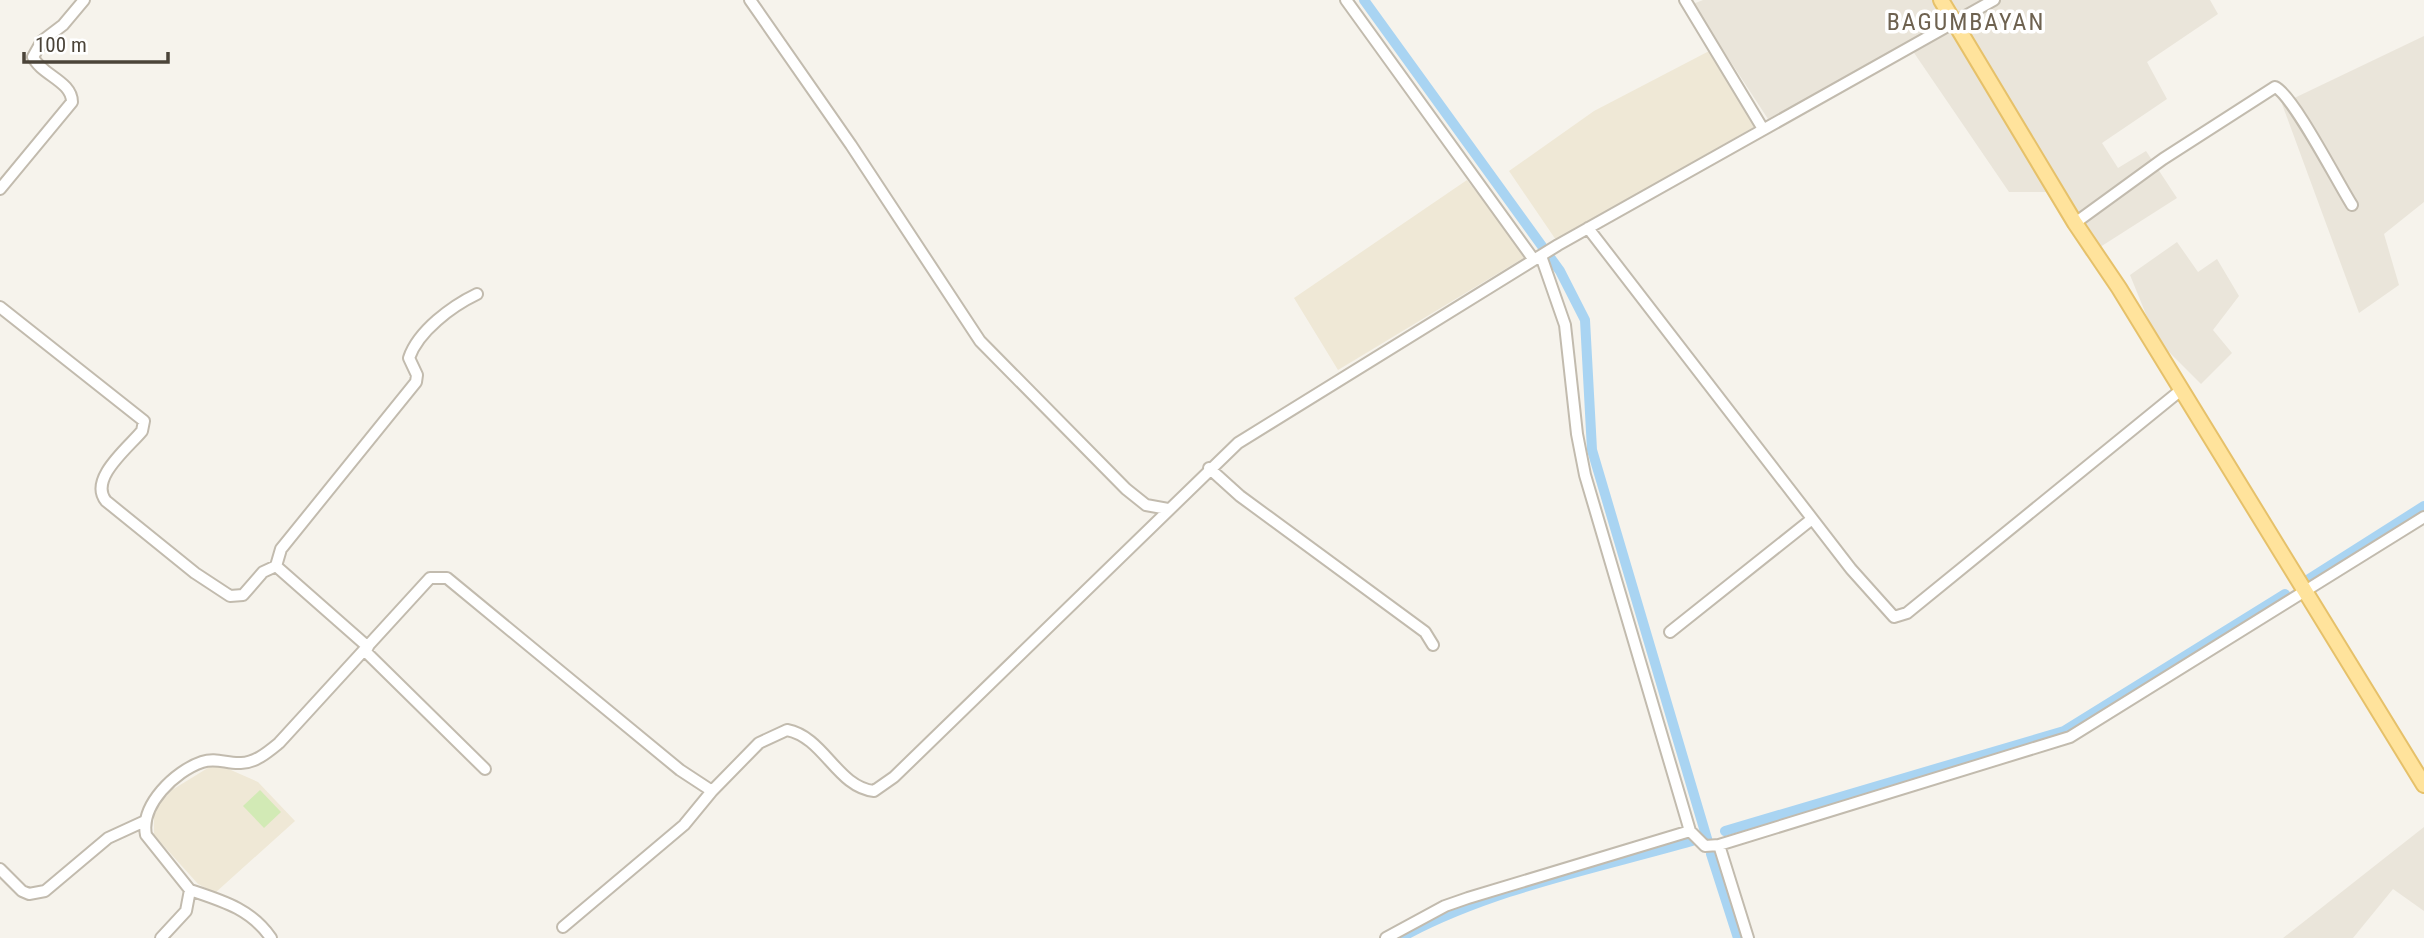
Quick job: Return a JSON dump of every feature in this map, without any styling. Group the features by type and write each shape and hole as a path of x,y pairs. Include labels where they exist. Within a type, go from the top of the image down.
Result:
{"main road":[{"path":"1941,0 2075,223 2424,785"}],"street":[{"path":"0,189 72,102 69,90 37,64 33,57 42,41 63,25 84,0"},
{"path":"750,0 851,145 980,341 1126,489 1146,505 1168,509"},
{"path":"1346,0 1539,257 1565,326 1577,434 1585,475 1690,831 1705,846 1719,845 2070,737 2424,517"},
{"path":"1685,0 1763,129"},
{"path":"563,927 684,825 712,791 759,743 772,734 787,730 810,739 856,785 874,791 882,788 1209,468 1238,443 1296,404 1558,245 1994,0"},
{"path":"2075,223 2163,159 2275,87 2283,92 2297,113 2352,205"},
{"path":"1588,228 1812,519 1887,612 1899,617 2181,390"},
{"path":"0,307 144,421 142,431 104,476 102,495 195,573 230,596 243,595 263,572 276,566 281,549 416,382 417,375 409,358 415,347 450,310 477,293"},
{"path":"1209,468 1240,496 1425,632 1433,645"},
{"path":"1146,505 1152,524"},
{"path":"1670,632 1812,519"},
{"path":"276,566 367,649 485,769"},
{"path":"271,938 256,920 238,907 190,890 146,835 145,821 153,802 187,769 213,759 242,764 263,755 279,743 367,649 423,583 437,576 447,578 680,770 712,791"},
{"path":"0,869 22,891 29,894 45,891 108,838 145,821"},
{"path":"1386,938 1445,906 1690,831"},
{"path":"1719,845 1748,938"},
{"path":"162,938 186,911 190,890"}],"shaded area":[{"path":"1703,0 2210,0 2218,14 2147,62 2167,99 2102,143 2118,168 2146,151 2177,198 2086,256 2046,192 2009,192 1908,44 1768,119 1693,4"},
{"path":"2424,36 2424,202 2384,234 2399,285 2359,313 2282,104"},
{"path":"1713,49 1759,124 1556,240 1509,171 1594,111"},
{"path":"1467,180 1527,256 1338,370 1294,298"},
{"path":"2177,242 2198,272 2217,259 2239,296 2213,330 2232,353 2201,384 2156,339 2130,275"},
{"path":"211,766 224,767 258,782 295,821 215,893 198,884 154,835 157,806 172,790"},
{"path":"2424,827 2424,911 2393,889 2353,938 2283,938"}],"green space":[{"path":"260,790 281,812 264,828 243,806"}],"waterway":[{"path":"1364,0 1560,271 1585,320 1592,450 1708,842"},
{"path":"2309,579 2424,506"},
{"path":"1725,831 2064,731 2285,594"},
{"path":"1400,938 1469,906 1506,893 1692,841"},
{"path":"1711,854 1738,938"}],"district":[{"name":"BAGUMBAYAN","path":"1966,22"}]}
